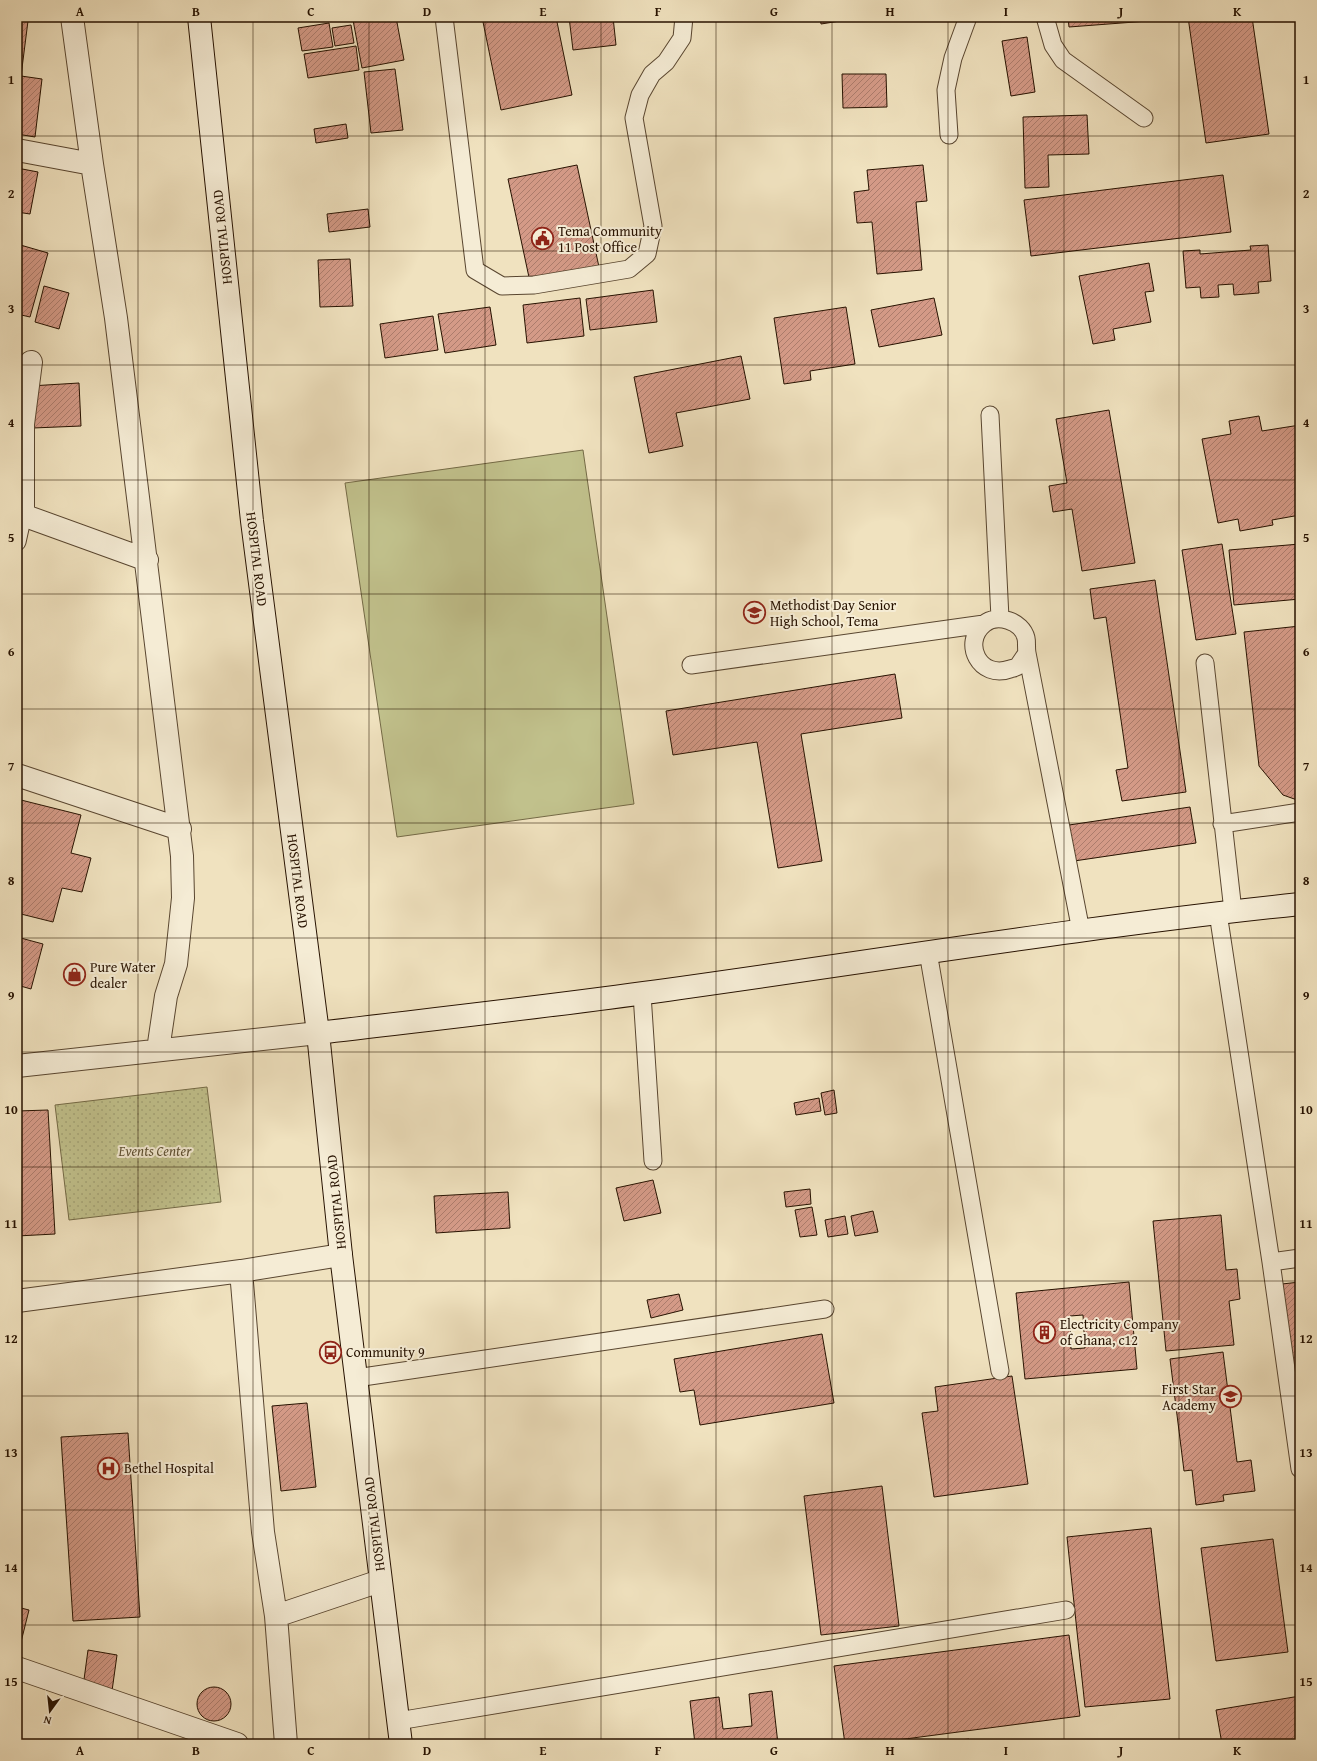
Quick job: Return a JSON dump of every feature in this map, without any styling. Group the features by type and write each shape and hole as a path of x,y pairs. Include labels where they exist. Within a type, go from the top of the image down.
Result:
{"street":[{"path":"72,17 92,164 116,318 180,829 183,898 176,964 166,996 158,1050"},
{"name":"HOSPITAL ROAD","path":"198,17 252,521 318,1033 341,1255 401,1744"},
{"path":"17,150 92,164"},
{"path":"31,362 23,424 20,514 147,560"},
{"path":"17,776 180,829"},
{"path":"17,1066 318,1033 642,994 1081,931 1300,904"},
{"path":"17,1301 241,1271 341,1255"},
{"path":"241,1271 263,1532 276,1616 286,1744"},
{"path":"276,1616 380,1581"},
{"path":"17,1668 237,1744"}],"lane":[{"path":"444,17 475,270 502,286 534,284 629,269 647,254 653,226 634,118 640,95 652,74 666,62 682,38 684,17"},
{"path":"949,135 946,90 953,58 968,17"},
{"path":"1045,17 1053,45 1063,60 1144,118"},
{"path":"990,415 992,621 974,637 975,654 985,668 1001,672 1017,667 1027,653"},
{"path":"17,542 20,514"},
{"path":"691,665 992,621 1016,623 1026,636 1027,653 1081,931"},
{"path":"1205,663 1222,824 1226,912 1271,1262 1300,1469"},
{"path":"1222,824 1300,812"},
{"path":"928,952 1000,1371"},
{"path":"642,994 653,1161"},
{"path":"1271,1262 1300,1258"},
{"path":"356,1378 825,1309"},
{"path":"398,1722 1066,1610"}],"green space":[{"path":"583,450 634,804 397,837 345,483"},
{"name":"Events Center","path":"207,1087 221,1202 69,1220 55,1105"}],"building":[{"path":"372,17 396,17 404,60 362,68 353,20"},
{"path":"482,17 556,17 572,95 501,110"},
{"path":"569,17 613,17 616,45 573,50"},
{"path":"820,17 865,17 821,24"},
{"path":"1068,17 1161,17 1161,20 1069,27"},
{"path":"1188,17 1252,17 1269,134 1206,143"},
{"path":"17,20 28,21 21,76 42,79 35,137 17,134"},
{"path":"329,23 333,47 302,51 298,28"},
{"path":"351,25 354,43 335,46 332,28"},
{"path":"1027,37 1035,92 1011,96 1002,41"},
{"path":"356,46 359,70 308,78 304,54"},
{"path":"395,69 403,130 371,133 364,72"},
{"path":"842,74 886,74 887,107 843,108"},
{"path":"1087,115 1089,154 1048,155 1049,187 1025,188 1023,117"},
{"path":"346,124 348,138 316,143 314,129"},
{"path":"577,165 599,267 530,282 508,179"},
{"path":"923,165 927,201 916,202 922,270 877,274 872,222 857,223 854,192 869,190 867,170"},
{"path":"17,168 38,172 30,214 17,212"},
{"path":"1223,175 1231,232 1031,256 1024,200"},
{"path":"368,209 370,227 329,232 327,214"},
{"path":"17,244 48,253 30,317 17,314"},
{"path":"1268,245 1271,281 1258,282 1259,293 1234,295 1233,284 1218,285 1219,297 1201,298 1200,287 1186,288 1183,251 1200,250 1200,254 1251,250 1250,246"},
{"path":"350,259 353,306 320,307 318,260"},
{"path":"1149,263 1154,291 1145,292 1151,322 1113,329 1115,340 1093,344 1079,276"},
{"path":"44,286 69,293 59,329 35,322"},
{"path":"653,290 657,322 590,330 586,299"},
{"path":"580,298 584,336 527,343 523,305"},
{"path":"934,298 942,335 879,347 871,310"},
{"path":"490,307 496,345 445,353 438,314"},
{"path":"846,307 855,364 810,371 811,380 784,384 774,318"},
{"path":"433,316 438,350 385,358 380,324"},
{"path":"741,356 750,399 676,413 683,446 649,453 634,377"},
{"path":"79,383 81,426 33,428 30,386"},
{"path":"1109,410 1135,563 1082,571 1072,509 1053,512 1049,486 1067,483 1056,419"},
{"path":"1259,416 1262,431 1300,425 1300,515 1272,520 1273,525 1240,531 1238,519 1218,523 1202,439 1231,434 1229,421"},
{"path":"1222,544 1236,634 1196,640 1182,550"},
{"path":"1300,544 1300,599 1234,605 1229,550"},
{"path":"1155,580 1186,792 1122,801 1116,770 1128,768 1106,617 1094,619 1090,589"},
{"path":"1300,626 1300,801 1283,795 1259,766 1244,632"},
{"path":"895,674 902,718 801,734 822,861 778,868 757,742 673,755 666,711"},
{"path":"17,799 81,815 71,853 91,858 82,892 62,888 53,922 17,913"},
{"path":"1190,807 1196,843 1074,861 1069,825"},
{"path":"17,937 43,944 31,989 17,985"},
{"path":"834,1090 837,1113 825,1115 821,1093"},
{"path":"819,1098 821,1111 796,1115 794,1103"},
{"path":"48,1110 55,1234 17,1236 17,1111"},
{"path":"653,1180 661,1213 624,1221 616,1188"},
{"path":"810,1189 811,1204 786,1207 784,1192"},
{"path":"508,1192 510,1228 436,1233 434,1196"},
{"path":"812,1207 817,1235 800,1237 795,1210"},
{"path":"873,1211 878,1232 855,1236 851,1216"},
{"path":"1221,1215 1226,1270 1237,1269 1240,1299 1229,1301 1234,1345 1166,1351 1153,1221"},
{"path":"845,1216 848,1234 828,1237 825,1220"},
{"name":"Electricity Company of Ghana, c12","path":"1129,1282 1137,1369 1025,1379 1016,1293","holes":["1083,1315 1085,1348 1071,1349 1070,1316"]},
{"path":"1300,1282 1300,1385 1295,1386 1282,1284"},
{"path":"679,1294 683,1310 651,1318 647,1300"},
{"path":"822,1334 834,1403 700,1425 694,1390 680,1392 674,1359"},
{"path":"1223,1352 1237,1462 1251,1460 1255,1491 1223,1495 1224,1501 1196,1505 1192,1470 1184,1471 1170,1359"},
{"path":"1012,1376 1028,1484 934,1497 922,1413 938,1411 935,1387"},
{"path":"307,1403 316,1487 281,1491 272,1406"},
{"path":"128,1433 140,1617 73,1621 61,1437"},
{"path":"882,1486 899,1626 821,1635 804,1496"},
{"path":"1151,1528 1170,1699 1085,1707 1067,1537"},
{"path":"1273,1539 1288,1652 1216,1661 1201,1548"},
{"path":"17,1607 29,1610 21,1642 17,1641"},
{"path":"1069,1635 1080,1716 867,1744 845,1744 834,1666"},
{"path":"88,1650 117,1655 112,1691 83,1687"},
{"path":"217,1687 226,1692 230,1697 230,1711 226,1716 221,1720 211,1721 207,1720 198,1711 197,1701 198,1697 207,1688"},
{"path":"772,1691 778,1744 695,1744 690,1701 719,1697 723,1729 752,1726 749,1694"},
{"path":"1300,1696 1300,1744 1222,1744 1216,1710"},
{"path":"969,1739 970,1744 923,1744"}],"place":[{"name":"Tema Community 11 Post Office","path":"542,239"},
{"name":"Methodist Day Senior High School, Tema","path":"755,613"},
{"name":"Pure Water dealer","path":"75,975"},
{"name":"Electricity Company of Ghana, c12","path":"1045,1332"},
{"name":"Community 9","path":"331,1352"},
{"name":"First Star Academy","path":"1231,1397"},
{"name":"Bethel Hospital","path":"108,1468"}]}
